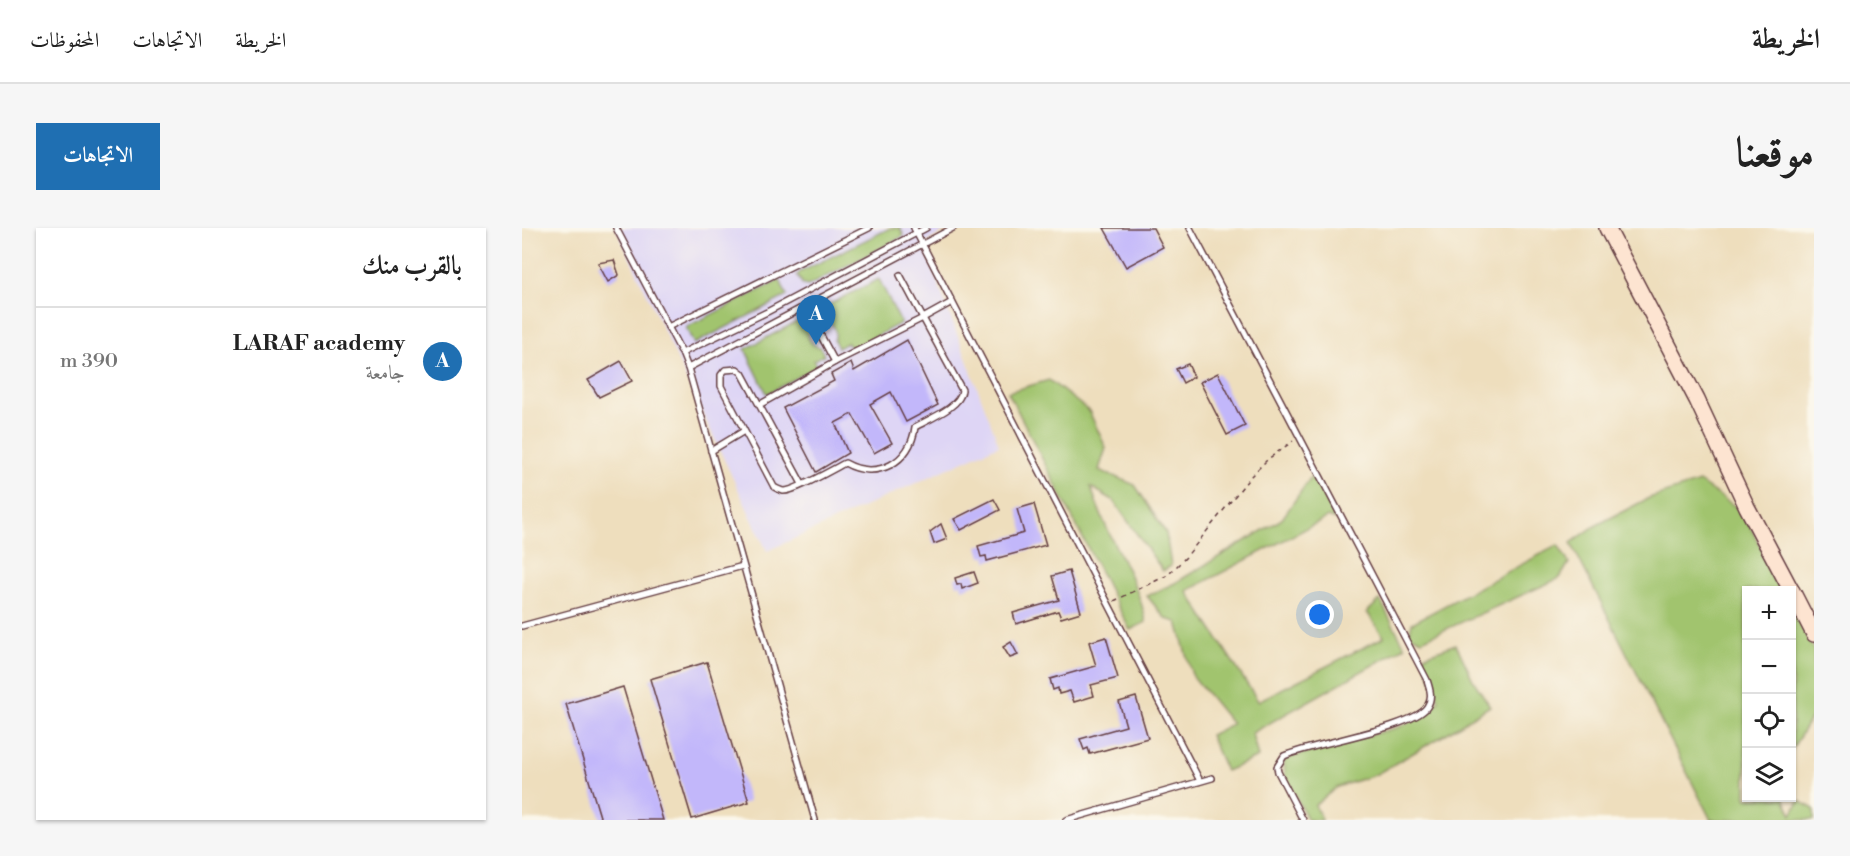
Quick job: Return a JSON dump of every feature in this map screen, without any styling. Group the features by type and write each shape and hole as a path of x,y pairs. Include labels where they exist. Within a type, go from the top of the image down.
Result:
{"street":[{"path":"1607,228 1697,400 1747,507 1788,586"},
{"path":"1796,600 1814,634"}],"lane":[{"path":"616,228 688,368 815,820"},
{"path":"668,327 869,228"},
{"path":"682,353 767,312 915,231 926,228"},
{"path":"688,368 953,228"},
{"path":"1190,228 1427,680 1431,699 1427,708 1394,725 1284,756 1279,761 1278,772 1303,820"},
{"path":"915,231 1200,781"},
{"path":"802,484 742,373 737,369 725,370 720,375 721,386 774,487 785,491 802,484 845,463 872,471 889,467 897,462 909,447 915,427 956,404 960,400 962,390 900,275"},
{"path":"759,405 835,362 952,302"},
{"path":"805,306 835,362"},
{"path":"711,450 744,431"},
{"path":"522,626 743,566"},
{"path":"1066,820 1212,777"}],"path":[{"path":"1108,604 1168,575 1186,557 1251,476 1287,443 1299,437"}],"shaded area":[{"path":"616,228 950,228 923,244 999,445 767,551"}],"green space":[{"path":"890,228 900,228 904,236 808,286 803,285 797,275 800,272"},
{"path":"879,279 901,323 852,349 847,343 838,348 834,340 834,326 822,319 820,311"},
{"path":"780,280 787,296 694,344 686,328 688,326"},
{"path":"804,318 811,325 808,328 810,341 820,347 824,355 814,360 816,367 767,394 745,349"},
{"path":"1049,380 1089,411 1106,448 1099,470 1135,485 1166,533 1171,566 1163,571 1113,500 1091,487 1105,523 1136,588 1143,610 1146,622 1130,630 1008,392"},
{"path":"1313,474 1336,520 1328,517 1187,591 1258,701 1384,637 1367,612 1380,600 1405,647 1252,733 1258,757 1226,771 1210,735 1232,724 1192,675 1177,622 1166,619 1147,596 1175,583 1282,519"},
{"path":"1699,482 1742,511 1781,586 1742,586 1742,802 1786,802 1792,815 1799,801 1814,809 1814,820 1711,820 1571,543 1595,526 1649,498"},
{"path":"1558,545 1569,563 1560,578 1422,640 1409,634 1412,623"},
{"path":"1796,615 1814,651 1814,713 1796,742"},
{"path":"1456,644 1473,680 1490,706 1375,775 1337,787 1315,805 1322,820 1308,820 1285,776 1284,759 1399,727 1428,714 1439,700 1423,656"}],"building":[{"path":"1104,228 1153,228 1163,247 1126,267"},
{"path":"614,260 619,275 608,282 598,263"},
{"path":"907,340 938,405 906,422 891,392 870,404 892,443 874,453 852,414 835,423 848,453 816,472 783,408 834,381 831,374 851,363 854,371"},
{"path":"621,361 632,381 599,397 588,380"},
{"path":"1188,364 1194,377 1183,383 1176,369"},
{"path":"1218,373 1245,426 1227,435 1200,382"},
{"path":"994,499 1000,510 961,530 954,519"},
{"path":"1034,504 1046,545 987,561 986,556 981,557 978,546 1024,533 1017,509"},
{"path":"941,524 947,539 934,544 930,532"},
{"path":"1069,571 1081,612 1061,618 1058,611 1016,624 1013,613 1059,600 1052,576"},
{"path":"974,572 978,583 962,589 961,584 957,585 955,578"},
{"path":"1106,637 1118,678 1091,685 1094,696 1074,702 1070,691 1059,694 1058,688 1053,690 1050,679 1096,666 1089,642"},
{"path":"1011,642 1018,655 1010,658 1003,647"},
{"path":"707,662 749,802 692,819 650,679"},
{"path":"623,687 663,820 601,820 566,704"},
{"path":"1136,697 1148,738 1090,754 1088,748 1084,750 1080,739 1126,726 1119,702"}],"place":[{"name":"LARAF academy","path":"816,345"}]}
